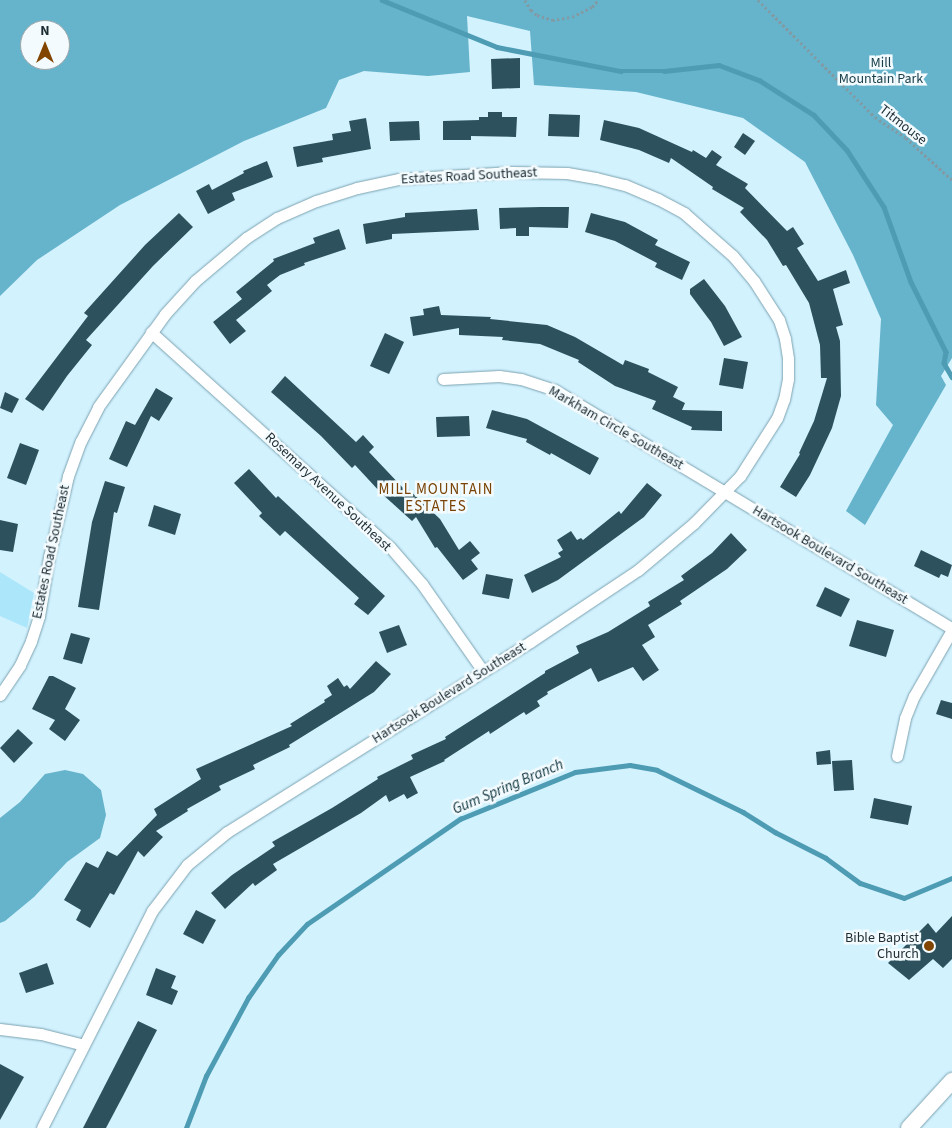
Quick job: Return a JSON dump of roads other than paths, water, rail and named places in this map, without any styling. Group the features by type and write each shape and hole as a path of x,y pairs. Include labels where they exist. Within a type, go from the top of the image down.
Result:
{"street":[{"name":"Estates Road Southeast","path":"0,695 20,664 31,640 39,616 58,512 68,476 81,441 98,407 151,332 195,281 246,238 277,218 316,201 357,188 399,179 512,172 566,173 625,185 658,198 684,213 710,233 754,281 775,313 785,339 788,359 788,379 784,399 777,418 740,476 724,492"},
{"name":"Rosemary Avenue Southeast","path":"151,332 269,436 390,548 427,591 483,671"},
{"name":"Markham Circle Southeast","path":"443,379 499,376 522,379 555,390 724,492"},
{"name":"Hartsook Boulevard Southeast","path":"42,1128 152,911 187,864 227,832 483,671 638,570 694,523 724,492 952,629"},
{"path":"897,756 905,718 914,696 952,629"},
{"path":"0,1029 41,1034 84,1044"},
{"path":"909,1128 952,1081"}],"waterway":[{"path":"382,0 497,47 621,71 664,71 719,65 759,80 814,115 847,150 884,207 911,282 946,352 944,363 952,377"},
{"name":"Gum Spring Branch","path":"186,1128 206,1076 248,998 278,955 307,924 460,819 575,772 630,765 657,770 743,812 775,832 826,858 860,883 904,898 952,878"}],"place":[{"name":"Bible Baptist Church","path":"929,946"}],"district":[{"name":"MILL MOUNTAIN ESTATES","path":"436,498"}],"park label":[{"name":"Mill Mountain Park","path":"881,72"}]}
